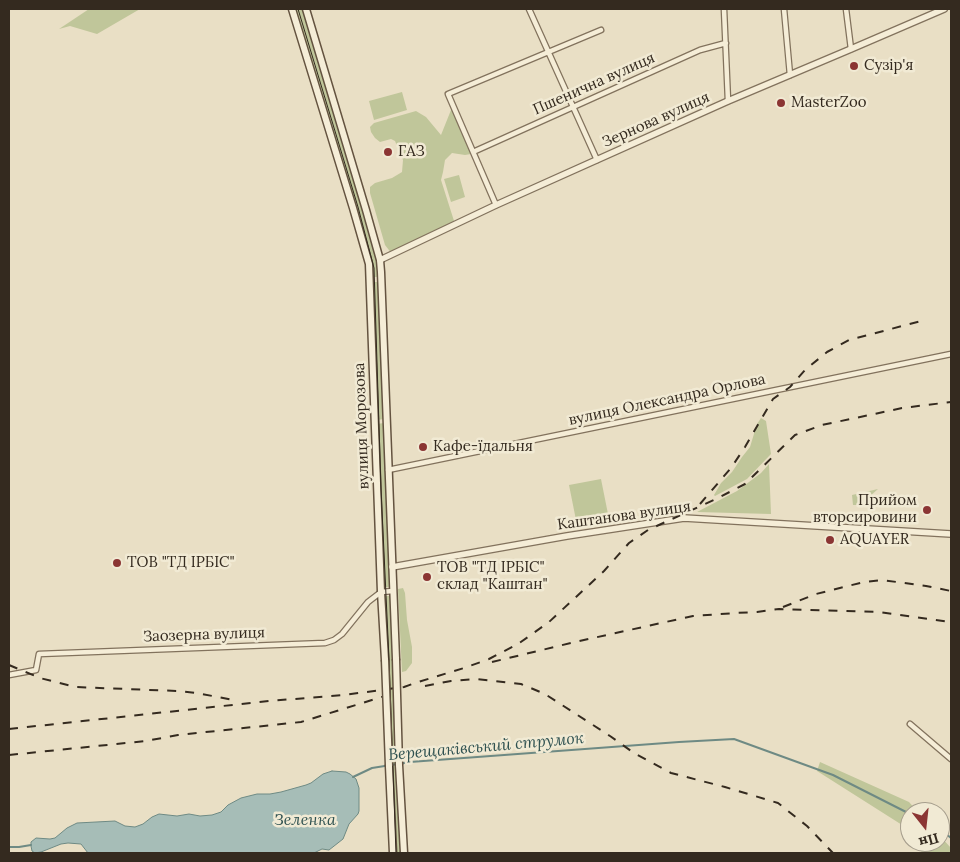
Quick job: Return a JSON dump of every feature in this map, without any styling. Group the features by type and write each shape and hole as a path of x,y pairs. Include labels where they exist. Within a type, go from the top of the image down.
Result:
{"main road":[{"name":"вулиця Морозова","path":"292,9 367,256 370,281 392,853"},
{"name":"вулиця Морозова","path":"306,9 380,260 404,853"},
{"path":"370,281 382,281"},
{"path":"374,422 386,422"}],"street":[{"path":"530,9 597,160"},
{"path":"724,9 728,101"},
{"path":"784,9 790,75"},
{"path":"846,9 851,50"},
{"name":"Зернова вулиця","path":"380,260 496,205 728,101 944,9"},
{"path":"496,205 448,94 600,30"},
{"name":"Пшенична вулиця","path":"473,152 700,50 726,43"},
{"name":"вулиця Олександра Орлова","path":"388,470 951,354"},
{"name":"Каштанова вулиця","path":"392,568 567,536 684,518 951,534"},
{"path":"381,592 393,591"},
{"name":"Заозерна вулиця","path":"9,675 36,670 39,654 325,643 334,640 342,634 362,607 381,592"},
{"path":"910,724 951,759"}],"green space":[{"path":"89,9 140,9 97,34 70,26 59,29"},
{"path":"296,9 303,9 377,256 380,277 372,277 370,255"},
{"path":"402,92 407,110 374,120 369,101"},
{"path":"453,105 473,152 465,155 452,153 445,160 441,180 455,224 392,254 385,245 370,193 370,187 402,172 403,160 395,141 391,139 380,142 371,132 370,127 374,123 416,111 426,117 441,135"},
{"path":"459,175 465,197 451,202 444,179"},
{"path":"372,282 380,282 384,419 377,420"},
{"path":"761,418 766,421 771,454 747,479 715,496 721,483 732,472 750,447 757,424"},
{"path":"384,423 390,587 384,587 377,424"},
{"path":"769,464 771,514 697,512 737,491 761,473"},
{"path":"601,479 609,519 577,525 569,485"},
{"path":"878,489 860,505 853,505 852,495"},
{"path":"403,588 412,647 412,663 406,671 402,672 398,589"},
{"path":"384,596 391,596 402,853 395,853"},
{"path":"820,762 909,802 900,802 900,824 817,771"},
{"path":"951,848 951,853 922,853 950,852"}],"water":[{"name":"Зеленка","path":"332,771 346,772 356,779 359,788 359,811 349,824 343,839 329,850 322,849 314,853 88,853 81,844 68,843 41,852 35,853 32,851 31,842 36,838 55,838 67,828 77,823 115,821 125,826 135,827 159,814 177,816 189,814 200,816 212,815 221,812 228,805 241,798 257,794 281,792 306,785 323,774"}],"waterway":[{"name":"Верещаківський струмок","path":"353,777 372,768 410,762 734,739 833,775 900,809"},
{"name":"Верещаківський струмок","path":"9,847 31,845"}],"tram line":[{"path":"298,9 358,207 374,268 396,853"}],"railway":[{"path":"700,504 731,468 773,399 790,387 805,370 827,352 849,340 925,320"},
{"path":"9,729 269,701 344,695 404,687 464,668 489,659 518,644 549,622 604,571 629,543 648,530 745,484 795,435 822,425 902,408 951,402"},
{"path":"783,607 816,594 864,582 882,580 951,591"},
{"path":"492,662 693,616 779,609 879,612 951,622"},
{"path":"9,665 40,678 75,687 178,691 233,700"},
{"path":"425,686 477,679 521,684 545,694 634,753 671,773 778,803 807,826 833,853"},
{"path":"9,755 301,722 388,695"}],"place":[{"name":"Сузір'я","path":"854,66"},
{"name":"MasterZoo","path":"781,103"},
{"name":"ГАЗ","path":"388,152"},
{"name":"Кафе-їдальня","path":"423,447"},
{"name":"Прийом вторсировини","path":"927,510"},
{"name":"AQUAYER","path":"830,540"},
{"name":"ТОВ \"ТД ІРБІС\"","path":"117,563"},
{"name":"ТОВ \"ТД ІРБІС\" склад \"Каштан\"","path":"427,577"}]}
